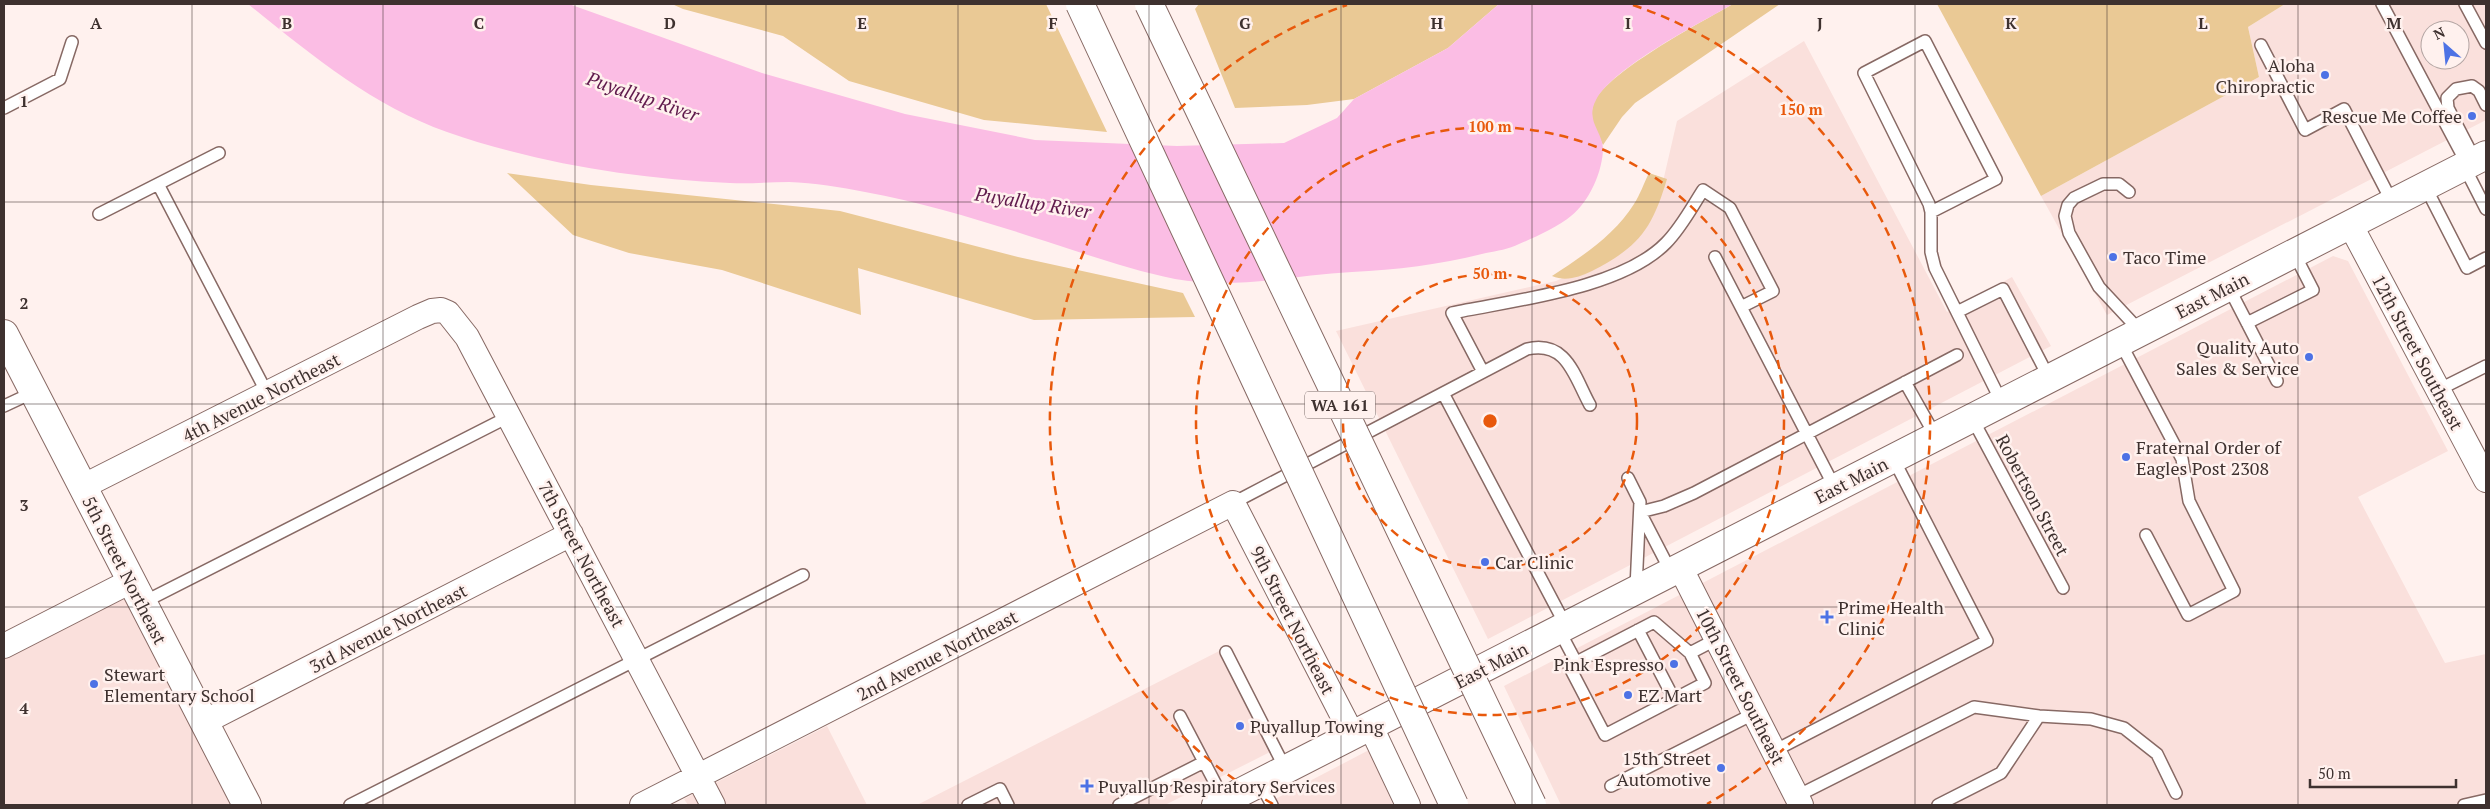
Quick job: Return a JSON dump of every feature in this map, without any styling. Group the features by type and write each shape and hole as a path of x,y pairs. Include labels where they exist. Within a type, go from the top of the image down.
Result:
{"main road":[{"path":"1080,4 1454,805"},
{"name":"WA 161","path":"1149,4 1532,805"},
{"name":"East Main","path":"1219,804 1266,794 1286,770 2473,161"},
{"name":"5th Street Northeast","path":"4,334 247,805"}],"street":[{"name":"12th Street Southeast","path":"2350,224 2486,480"},
{"name":"4th Avenue Northeast","path":"82,487 418,317 441,310"},
{"name":"7th Street Northeast","path":"441,310 456,320 467,337 712,805"},
{"name":"9th Street Northeast","path":"1233,503 1362,732 1408,805"},
{"name":"2nd Avenue Northeast","path":"642,805 1233,503"},
{"name":"3rd Avenue Northeast","path":"204,722 571,534"},
{"name":"10th Street Southeast","path":"1676,570 1717,639 1799,801"},
{"path":"4,646 137,592"}],"lane":[{"path":"2382,4 2473,161"},
{"path":"2465,4 2486,43"},
{"path":"4,108 60,79 72,42"},
{"path":"1931,212 1996,179 1925,42 1864,73 1924,191 1931,212 1931,252 1935,268 2002,403"},
{"path":"2261,45 2305,130 2344,109 2392,202"},
{"path":"2486,105 2479,92 2472,86 2456,89 2447,98 2448,108 2473,161 2486,209"},
{"path":"99,214 219,152"},
{"path":"158,184 267,393"},
{"path":"2129,192 2119,184 2103,184 2074,198 2068,205 2065,216 2069,233 2099,288 2130,337 2182,459 2189,501 2234,591 2188,616 2146,535"},
{"path":"2425,186 2467,268 2486,258"},
{"path":"1483,372 1452,313 1582,286 1612,276 1648,257 1668,242 1703,190 1730,208 1773,291 1741,307"},
{"path":"2247,323 2313,290 2294,252"},
{"path":"1715,257 1835,488"},
{"path":"2228,286 2277,381"},
{"path":"1957,312 2003,289 2049,378"},
{"path":"1233,503 1527,350 1548,347 1560,354 1566,360 1590,405"},
{"path":"1640,512 1664,506 1694,493 1957,355"},
{"path":"2438,390 2486,366"},
{"path":"1905,382 1936,437"},
{"path":"4,406 34,392"},
{"path":"1443,393 1562,628 1576,662"},
{"path":"137,592 510,416"},
{"name":"Robertson Street","path":"1972,418 2063,588"},
{"path":"1774,751 1988,640 1893,458"},
{"path":"1628,478 1640,502 1636,590"},
{"path":"1640,512 1676,570"},
{"path":"350,805 803,575"},
{"path":"1654,622 1690,653 1705,683 1605,735 1569,666 1638,630 1654,622"},
{"path":"1638,630 1674,699"},
{"path":"1690,653 1717,639"},
{"path":"1226,652 1286,770"},
{"path":"1799,801 1974,706 2039,716 2092,719 2124,728 2157,754 2176,793"},
{"path":"1611,786 1754,714"},
{"path":"1180,716 1204,762 1219,804"},
{"path":"1938,805 2001,773 2039,716"},
{"path":"1119,805 1204,762"},
{"path":"968,805 1000,789 1008,805"},
{"path":"2464,805 2486,800"}],"shaded area":[{"path":"672,4 1046,4 1107,132 984,120 849,81 783,36 683,9"},
{"path":"1199,4 1499,4 1448,48 1354,99 1307,105 1235,108 1195,9"},
{"path":"1733,4 1780,4 1635,103 1622,117 1603,145 1594,126 1592,116 1593,105 1600,93 1614,79 1655,49"},
{"path":"1937,4 2285,4 2248,27 2259,77 2041,196"},
{"path":"2285,4 2486,4 2486,120 2107,315 2041,196 2259,77 2248,27"},
{"path":"1804,41 1947,312 2012,277 2051,346 1488,639 1336,331 1556,281 1615,255 1661,190 1677,121"},
{"path":"507,173 591,185 840,211 1018,257 1183,293 1195,317 1034,320 858,268 861,315 722,270 629,253 573,235"},
{"path":"1649,173 1667,179 1656,211 1642,235 1621,254 1592,271 1567,279 1552,276 1586,253 1617,226 1636,200"},
{"path":"2333,256 2348,261 2448,451 2358,497 2445,663 2486,654 2486,805 1561,805 1504,686"},
{"name":"Stewart Elementary School","path":"131,581 247,805 4,805 4,646"},
{"path":"1227,647 1278,748 1165,805 917,805"},
{"path":"827,726 867,805 688,805 684,799"},
{"path":"1369,750 1393,805 1264,805"}],"water":[{"name":"Puyallup River","path":"248,4 569,4 762,73 905,114 1035,140 1177,146 1284,143 1337,118 1354,99 1448,48 1499,4 1733,4 1658,47 1605,87 1596,100 1592,114 1603,148 1598,176 1584,203 1578,210 1553,228 1507,249 1420,266 1264,281 1220,283 1175,279 1142,271 956,213 856,190 827,185 789,182 730,183 658,178 586,168 481,143 419,121 367,93 342,77"}],"place":[{"name":"Aloha Chiropractic","path":"2325,75"},
{"name":"Rescue Me Coffee","path":"2472,116"},
{"name":"Taco Time","path":"2113,257"},
{"name":"Quality Auto Sales & Service","path":"2309,357"},
{"name":"Fraternal Order of Eagles Post 2308","path":"2126,457"},
{"name":"Car Clinic","path":"1485,562"},
{"name":"Prime Health Clinic","path":"1827,617"},
{"name":"Pink Espresso","path":"1674,664"},
{"name":"Stewart Elementary School","path":"94,684"},
{"name":"EZ Mart","path":"1628,695"},
{"name":"Puyallup Towing","path":"1240,726"},
{"name":"15th Street Automotive","path":"1721,768"},
{"name":"Puyallup Respiratory Services","path":"1087,786"}]}
